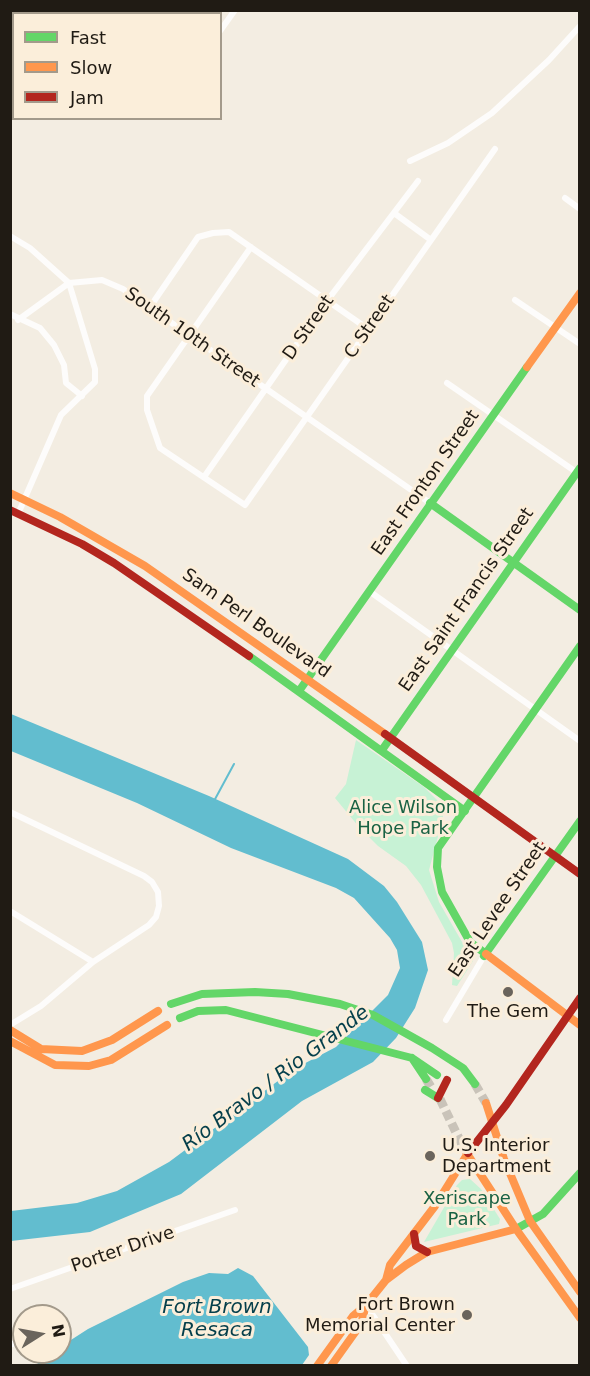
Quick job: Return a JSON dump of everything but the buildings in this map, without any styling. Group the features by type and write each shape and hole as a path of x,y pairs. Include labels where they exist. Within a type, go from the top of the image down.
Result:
{"main road":[{"name":"East Fronton Street","path":"299,691 579,293"},
{"name":"East Saint Francis Street","path":"382,750 579,472"},
{"name":"Sam Perl Boulevard","path":"10,493 25,498 145,566 391,738 579,874"},
{"path":"430,504 579,610"},
{"name":"Sam Perl Boulevard","path":"14,512 114,562 299,691 465,811"},
{"path":"579,646 438,848 437,867 442,892 470,942 484,956 579,1025"},
{"name":"East Levee Street","path":"484,956 579,821"},
{"path":"171,1004 202,994 255,992 317,999 350,1007 373,1015 424,1043 463,1068 475,1084"},
{"path":"386,1280 390,1265 435,1206 466,1151 493,1122 579,998"},
{"path":"180,1018 211,1009 255,1018 412,1058 434,1081 439,1098 434,1081"},
{"path":"10,1028 41,1049 82,1051 112,1040 158,1011"},
{"path":"10,1041 55,1065 89,1066 111,1060 167,1025"},
{"path":"486,1103 507,1168 531,1221 579,1292"},
{"path":"466,1151 516,1230 579,1318"},
{"path":"317,1365 353,1316 366,1305 386,1280 427,1252 516,1230 543,1214 579,1173"},
{"path":"414,1233 416,1246 427,1252"},
{"path":"332,1365 361,1324 366,1305"}],"street":[{"path":"222,28 235,10"},
{"path":"411,161 448,143 492,113 542,67 579,26"},
{"name":"C Street","path":"204,477 245,505 495,149"},
{"name":"D Street","path":"204,477 327,301 418,181"},
{"path":"565,198 579,209"},
{"path":"394,213 431,240"},
{"path":"150,307 198,237 229,232 368,329"},
{"path":"10,236 30,248 69,284 95,369 96,382 62,415 25,498 14,512"},
{"path":"204,477 160,448 147,410 147,396 251,247"},
{"name":"South 10th Street","path":"69,284 102,280 123,289 430,504"},
{"path":"18,320 69,284"},
{"path":"516,300 579,344"},
{"path":"10,314 18,320 40,328 54,345 63,365 66,383 82,396"},
{"path":"447,383 579,472"},
{"path":"369,591 579,741"},
{"path":"10,812 144,876 152,882 158,892 159,906 156,917 149,926 93,962 41,1006 10,1028"},
{"path":"10,911 93,962"},
{"name":"East Levee Street","path":"446,1020 484,956"},
{"name":"Porter Drive","path":"10,1289 235,1210"},
{"path":"366,1305 407,1365"}],"green space":[{"name":"Alice Wilson Hope Park","path":"356,740 424,787 442,805 443,818 429,870 439,902 473,961 457,986 452,985 454,953 452,943 421,885 406,866 378,846 359,827 335,798 346,784"},
{"name":"Xeriscape Park","path":"470,1179 481,1189 500,1219 499,1224 424,1242 457,1185 462,1180"}],"water":[{"path":"11,714 209,796 348,859 384,886 397,902 422,942 428,970 415,1008 396,1038 373,1062 302,1101 181,1194 90,1232 11,1241 11,1211 77,1203 117,1191 169,1162 294,1069 336,1047 388,995 400,968 397,950 390,938 354,898 336,888 231,848 137,803 11,751"},
{"name":"Fort Brown Resaca","path":"238,1268 253,1276 308,1347 309,1355 302,1365 36,1365 72,1364 72,1339 88,1329 183,1282 209,1273 228,1274"}],"waterway":[{"path":"214,801 234,764"}],"tunnel":[{"path":"426,1079 431,1087"},
{"path":"475,1084 486,1103"},
{"path":"440,1099 464,1149"}],"traffic: fast":[{"path":"299,691 527,367"},
{"path":"382,750 580,468"},
{"path":"430,503 580,610"},
{"path":"486,954 470,942 442,892 437,867 438,848 580,646"},
{"path":"249,656 465,811"},
{"path":"484,956 580,821"},
{"path":"171,1004 202,994 255,992 288,994 340,1004 373,1015 432,1048 463,1068 475,1084"},
{"path":"180,1018 198,1011 226,1010 412,1058 437,1075"},
{"path":"412,1058 426,1079"},
{"path":"425,1090 438,1098"},
{"path":"516,1229 543,1214 580,1173"}],"traffic: slow":[{"path":"527,367 580,293"},
{"path":"10,493 60,517 145,566 385,734"},
{"path":"486,954 580,1025"},
{"path":"10,1030 41,1049 82,1051 112,1040 158,1011"},
{"path":"10,1041 55,1065 89,1066 111,1060 167,1025"},
{"path":"486,1103 504,1159 530,1221 580,1292"},
{"path":"464,1149 516,1229 580,1318"},
{"path":"386,1280 390,1265 435,1206 468,1153"},
{"path":"317,1366 353,1316 366,1305 386,1280 406,1265 427,1252 516,1229"},
{"path":"331,1366 361,1324 366,1305"}],"traffic: jam":[{"path":"10,510 82,544 114,563 249,656"},
{"path":"385,734 580,874"},
{"path":"468,1153 506,1105 580,998"},
{"path":"438,1098 447,1080"},
{"path":"414,1234 416,1246 427,1252"}],"place":[{"name":"The Gem","path":"508,992"},
{"name":"U.S. Interior Department","path":"430,1156"},
{"name":"Fort Brown Memorial Center","path":"467,1315"}],"water label":[{"name":"Río Bravo / Rio Grande","path":"276,1079"}]}
